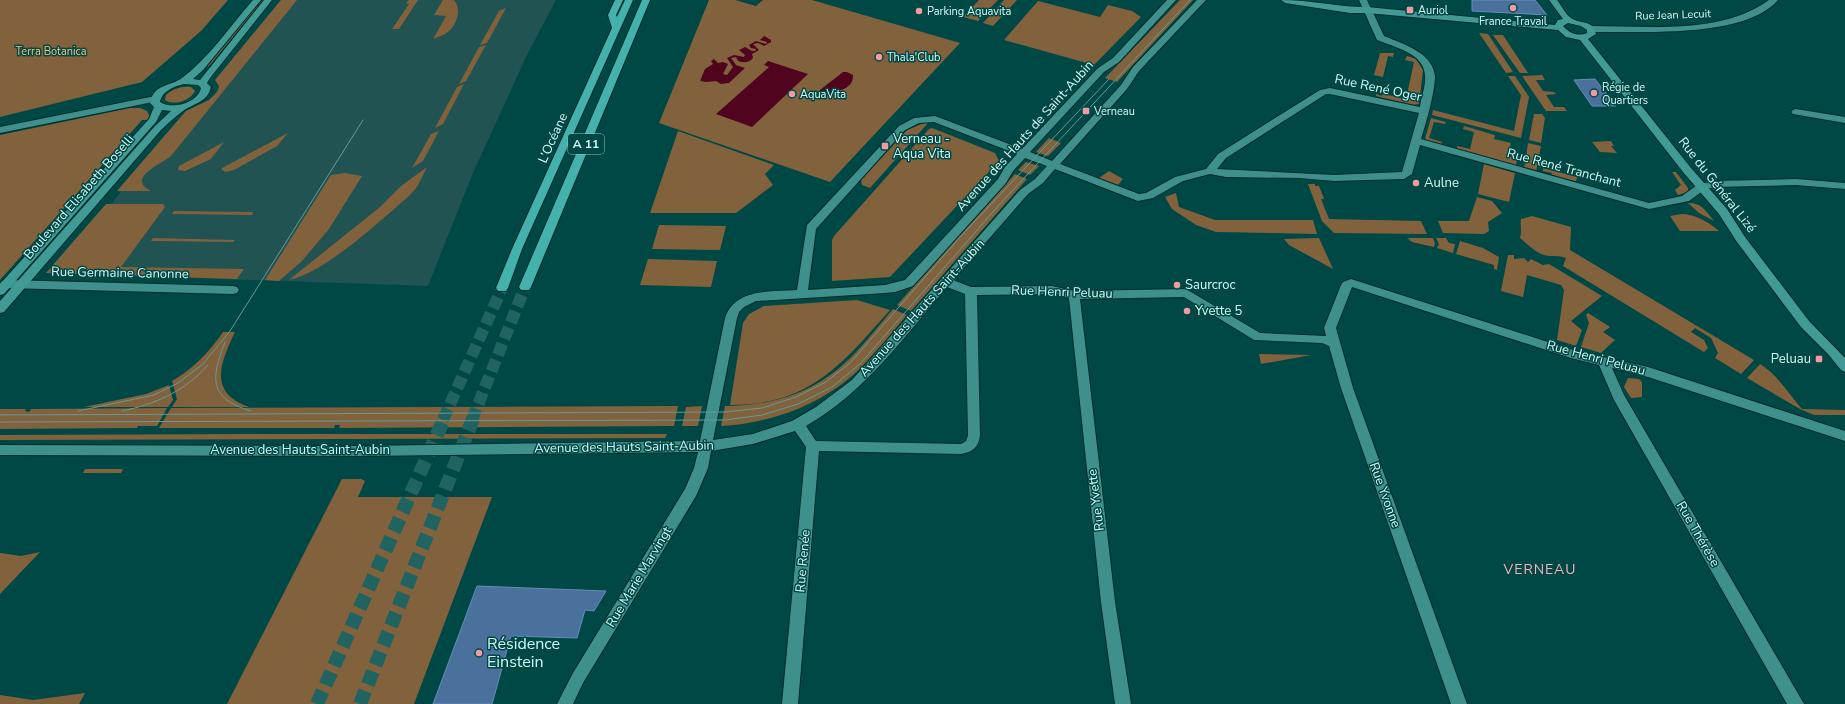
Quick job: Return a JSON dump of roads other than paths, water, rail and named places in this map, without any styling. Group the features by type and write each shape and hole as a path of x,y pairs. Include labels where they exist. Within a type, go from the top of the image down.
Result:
{"highway":[{"path":"616,28 612,15 619,0"},
{"name":"L’Océane","path":"502,288 517,249 629,0"},
{"name":"A 11","path":"524,287 646,0"}],"street":[{"path":"183,82 200,68 257,0"},
{"path":"157,103 165,89 183,82 193,81 202,84 209,73 268,0"},
{"name":"Avenue des Hauts de Saint-Aubin","path":"802,294 896,288 908,283 1002,180 1009,169 1101,70 1116,60 1172,0"},
{"name":"Avenue des Hauts Saint-Aubin","path":"0,450 370,451 705,447 762,437 797,424 831,404 856,383 1024,192 1054,165 1124,87 1136,70 1202,0"},
{"path":"1285,0 1350,10 1367,10 1560,28 1566,33 1582,37 1592,34 1591,29 1584,24 1568,20 1559,24 1560,28"},
{"path":"1322,0 1348,4 1367,10"},
{"path":"1363,0 1380,38 1422,56 1430,69 1424,111"},
{"path":"1554,0 1568,20"},
{"name":"Rue Jean Lecuit","path":"1591,29 1682,28 1710,26 1746,17 1764,8 1774,0"},
{"name":"Rue du Général Lizé","path":"1582,37 1701,187 1734,226 1741,240 1805,324 1832,351 1845,367"},
{"name":"Boulevard Elisabeth Boselli","path":"0,309 158,128 171,115 184,106 198,100 203,95 206,89 202,84"},
{"name":"Rue René Oger","path":"802,294 811,228 902,128 910,122 923,118 935,119 1142,199 1179,179 1210,171 1226,174 1299,175 1334,178 1401,177 1407,174 1424,111 1330,91 1323,92 1222,156 1210,171"},
{"path":"0,130 157,103 170,108 184,106"},
{"name":"Boulevard Elisabeth Boselli","path":"3,287 153,120 157,103"},
{"path":"1796,112 1845,120"},
{"name":"Rue René Tranchant","path":"1416,141 1649,206 1685,199 1701,187"},
{"path":"1701,187 1721,184 1796,182 1845,186"},
{"name":"Rue Henri Peluau","path":"946,282 958,288 971,291 1052,290 1074,295 1186,293 1258,337 1322,339 1335,343"},
{"name":"Rue Henri Peluau","path":"1347,285 1351,283 1367,287 1575,354 1648,372 1845,436"},
{"name":"Rue Germaine Canonne","path":"3,287 22,284 233,290"},
{"name":"Rue Yvonne","path":"1347,285 1330,328 1347,388 1460,704"},
{"path":"797,424 813,446 961,449 970,446 974,440 971,291"},
{"name":"Rue Marie Marvingt","path":"565,704 578,678 691,492 701,468 731,318 735,308 744,301 756,297 802,294"},
{"name":"Rue Yvette","path":"1074,295 1108,602 1123,704"},
{"name":"Rue Thérèse","path":"1604,362 1618,397 1796,704"},
{"name":"Rue Renée","path":"790,704 813,446"}],"tunnel":[{"path":"472,420 525,287"},
{"path":"443,420 502,288"},
{"path":"317,704 444,419"},
{"path":"360,704 473,419"}],"tram line":[{"path":"0,422 725,420 762,415 798,404 832,387 860,364 999,205 1190,0"},
{"path":"0,415 725,412 762,408 796,397 826,382 851,362 961,236 1109,79"},
{"path":"78,411 154,395 178,383 203,364 230,331 363,120"},
{"path":"225,342 217,367 217,386 220,393 227,400 237,406 251,411"},
{"path":"122,411 147,405 169,395 190,382 208,365"}],"place":[{"name":"France Travail","path":"1513,8"},
{"name":"Auriol","path":"1410,10"},
{"name":"Parking Aquavita","path":"919,11"},
{"name":"Thala'Club","path":"879,57"},
{"name":"Régie de Quartiers","path":"1594,93"},
{"name":"AquaVita","path":"792,94"},
{"name":"Verneau","path":"1086,111"},
{"name":"Verneau - Aqua Vita","path":"885,146"},
{"name":"Aulne","path":"1416,183"},
{"name":"Saurcroc","path":"1177,285"},
{"name":"Yvette 5","path":"1187,311"},
{"name":"Peluau","path":"1819,359"},
{"name":"Résidence Einstein","path":"479,653"}],"district":[{"name":"VERNEAU","path":"1540,569"}],"park label":[{"name":"Terra Botanica","path":"51,51"}]}
